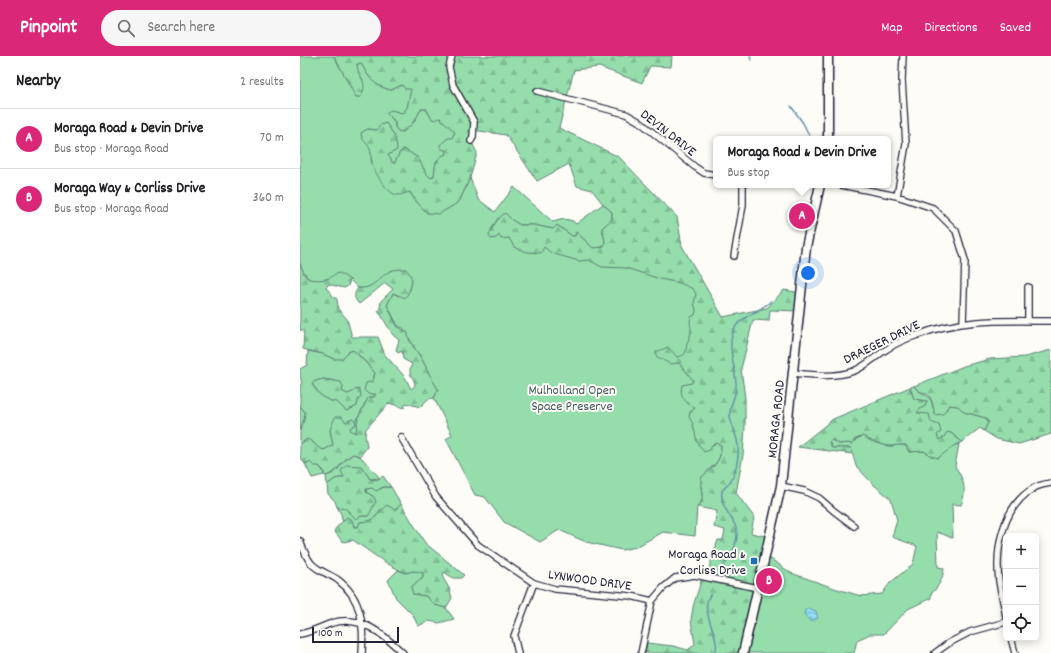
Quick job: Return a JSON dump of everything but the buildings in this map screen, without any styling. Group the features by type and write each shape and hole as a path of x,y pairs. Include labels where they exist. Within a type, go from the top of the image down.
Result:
{"main road":[{"path":"828,56 828,136"},
{"name":"MORAGA ROAD","path":"743,653 780,486 806,247 819,188"}],"street":[{"path":"452,56 449,67 453,85 474,122 473,137 471,141"},
{"path":"897,196 906,144 902,80 903,56"},
{"name":"DEVIN DRIVE","path":"537,91 626,114 640,122 694,167 704,173 713,174"},
{"path":"734,256 743,205 743,188"},
{"path":"856,188 897,196 933,208 956,231 965,260 963,323"},
{"path":"1028,287 1028,321"},
{"name":"DRAEGER DRIVE","path":"793,373 820,375 841,374 854,370 889,348 917,335 963,323 1000,320 1051,321"},
{"name":"LYNWOOD DRIVE","path":"401,438 436,496 478,545 534,583 556,589 631,596 652,601"},
{"path":"1004,605 999,580 998,558 1009,514 1022,496 1035,487 1051,483"},
{"path":"780,486 804,491 818,498 854,526"},
{"path":"300,541 306,556 312,565 338,580 358,603 362,623 362,653"},
{"path":"641,653 652,601 663,588 675,578 695,575 758,588"},
{"path":"518,653 514,636 534,583"},
{"path":"300,634 308,633 333,623 349,621 362,623 374,628 403,653"},
{"path":"935,653 949,643 970,632 1003,623"},
{"path":"1012,641 1015,653"}],"green space":[{"name":"Mulholland Open Space Preserve","path":"300,56 334,56 356,97 363,80 357,70 357,64 361,63 376,84 391,90 402,85 412,89 407,108 402,114 396,111 391,118 395,122 395,127 398,131 403,132 414,122 421,109 426,109 432,119 440,117 455,132 446,150 446,154 436,161 434,176 431,178 426,173 418,158 404,149 400,152 394,165 388,155 394,136 386,123 377,130 368,129 415,200 459,202 470,178 478,199 495,212 514,187 553,222 564,219 573,221 576,224 603,204 612,212 612,220 602,228 605,241 604,247 593,248 576,232 575,236 572,236 557,225 553,229 534,225 520,225 512,220 498,218 491,230 509,238 697,286 712,445 716,443 721,445 721,452 717,462 702,480 702,501 697,507 695,536 663,532 636,547 622,550 586,542 559,530 540,542 504,522 485,497 475,495 446,439 452,435 434,398 438,389 420,355 415,351 414,346 403,328 398,326 387,305 393,293 398,296 410,290 412,280 383,277 375,284 364,289 358,288 350,280 325,279 318,283 309,279 300,267"},
{"path":"334,56 672,56 671,67 650,66 642,83 599,67 574,70 559,128 619,157 677,217 682,246 723,317 767,308 784,290 801,293 799,311 770,310 769,321 753,320 741,369 745,398 745,427 743,455 736,493 754,517 751,533 769,537 743,653 645,653 647,643 673,646 688,650 695,644 691,620 693,607 701,581 706,577 718,540 723,540 725,530 714,527 717,511 698,507 702,501 701,478 716,464 720,456 721,445 716,443 712,445 710,450 704,452 697,442 693,424 689,417 690,412 695,408 688,404 681,393 682,385 692,383 693,380 679,363 670,364 656,356 656,352 668,347 677,357 685,353 691,334 690,319 695,315 696,310 694,303 696,294 693,289 680,283 660,279 626,268 602,267 589,260 579,261 551,253 544,247 541,253 527,252 514,247 509,238 501,239 499,235 496,238 491,239 489,236 493,226 505,213 520,225 534,225 553,229 557,225 572,236 575,236 576,232 593,248 604,247 605,241 602,228 612,219 612,212 603,204 592,190 577,186 569,164 537,181 506,135 473,130 471,141 477,153 470,178 459,202 439,214 427,213 410,192 399,195 394,194 386,188 376,173 371,162 370,149 362,138 361,133 367,129 377,130 380,125 386,123 396,142 397,150 388,155 394,164 400,152 404,149 418,158 426,173 431,178 434,176 437,160 446,154 446,150 441,149 440,145 448,138 452,138 455,132 440,118 435,120 432,119 426,109 421,109 414,122 403,132 398,131 395,127 395,122 386,113 391,110 402,113 407,108 411,89 405,89 402,85 391,90 376,84 361,63 357,64 364,86 361,97 356,97"},
{"path":"300,263 305,276 309,279 327,279 340,273 350,280 348,286 344,288 328,284 326,288 333,297 337,299 338,309 347,319 352,337 378,337 385,355 405,377 411,389 415,386 410,374 412,364 403,359 402,351 398,353 396,350 399,340 393,335 378,310 380,308 381,301 393,289 385,283 359,304 355,296 358,288 372,285 390,271 396,269 406,269 411,276 411,287 405,298 393,293 387,305 397,326 408,333 408,338 420,356 438,389 434,398 428,399 420,407 406,403 404,408 389,403 366,429 365,435 367,447 360,456 353,454 334,472 326,476 324,475 324,471 319,466 314,466 310,462 305,464 300,457 300,444 307,439 324,450 333,445 330,430 335,417 341,417 346,422 352,419 356,421 355,425 350,428 351,431 356,433 358,418 368,398 374,397 376,394 368,394 364,390 366,383 373,381 375,373 353,350 348,352 342,359 334,359 323,354 303,349 304,331 300,330"},
{"path":"353,350 375,373 369,394 377,394 365,403 358,418 356,433 351,431 341,417 330,430 333,445 324,450 318,448 312,441 300,444 300,430 305,412 300,406 300,387 302,382 300,369 307,365 308,351 323,354 334,359","holes":["323,379 336,381 342,391 347,394 353,392 357,406 346,411 337,402 322,396 312,384"]},
{"path":"1051,350 1051,434 1019,444 997,439 984,431 988,423 986,418 964,412 958,406 949,405 943,414 935,415 930,397 914,386 964,366 990,359 1025,357"},
{"path":"323,379 341,382 343,387 342,391 347,394 356,389 360,390 361,396 358,400 357,406 346,411 337,402 322,396 312,383"},
{"path":"914,386 920,392 928,396 933,408 946,410 949,405 958,406 964,412 986,418 988,423 984,431 980,428 962,442 951,433 939,440 930,422 916,413 925,406 927,401 914,399 910,387"},
{"path":"910,387 914,399 927,401 925,406 917,413 929,414 931,422 939,425 941,432 937,435 939,440 944,437 947,432 951,433 962,442 955,445 938,458 931,456 924,451 909,452 906,445 883,445 863,436 856,439 852,444 839,444 832,440 829,442 832,448 851,448 853,454 798,447 833,419"},
{"path":"300,406 305,412 300,430"},
{"path":"863,436 879,444 890,446 904,445 909,452 924,451 931,456 945,452 959,444 955,466 964,485 964,495 961,505 952,504 953,538 937,532 938,567 944,568 943,576 940,582 931,594 931,598 908,609 884,634 870,634 857,640 854,653 743,653 765,555 791,573 861,596 882,594 890,583 913,564 917,546 892,537 897,520 891,499 874,485 856,466 851,448 832,448 829,442 832,440 839,444 852,444 856,439"},
{"path":"353,454 360,456 380,478 370,479 366,473 335,479 327,485 326,476 334,473 342,463"},
{"path":"310,462 321,468 324,475 312,478 305,464"},
{"path":"346,465 361,466 370,479 377,480 383,476 391,487 383,487 376,491 372,488 366,489 366,492 374,497 376,502 368,516 361,516 356,519 345,508 337,507 335,501 328,494 327,485 335,479 344,477 341,471"},
{"path":"383,487 391,487 401,504 395,510 380,510 370,521 360,522 358,527 343,522 337,507 345,507 349,513 356,518 368,516 374,497 366,492 366,489 381,489"},
{"path":"401,504 425,543 464,575 461,578 453,578 444,572 443,578 449,588 452,598 446,608 435,605 426,596 413,594 411,587 423,578 423,573 411,571 406,573 399,570 353,540 343,542 334,531 347,517 352,520 354,527 358,527 360,522 376,517 387,505 395,510"},
{"path":"398,570 406,573 415,571 423,573 423,578 416,582 413,594 426,596 435,605 446,608 454,619 439,623 429,621 418,626 413,615 396,598 388,580"}],"water":[{"path":"808,608 816,611 818,618 810,621 804,614 805,610"}],"waterway":[{"path":"750,56 751,60"},
{"path":"791,106 803,123 810,136"},
{"path":"724,565 733,552 737,535 735,525 722,501 722,491 732,478 738,456 738,445 730,416 736,387 731,340 739,322 771,301"},
{"path":"711,594 708,599 707,611 715,637 715,653"}],"place":[{"name":"Moraga Road & Devin Drive","path":"802,216"},
{"name":"Moraga Road & Corliss Drive","path":"754,561"},
{"name":"Moraga Way & Corliss Drive","path":"769,581"}]}
